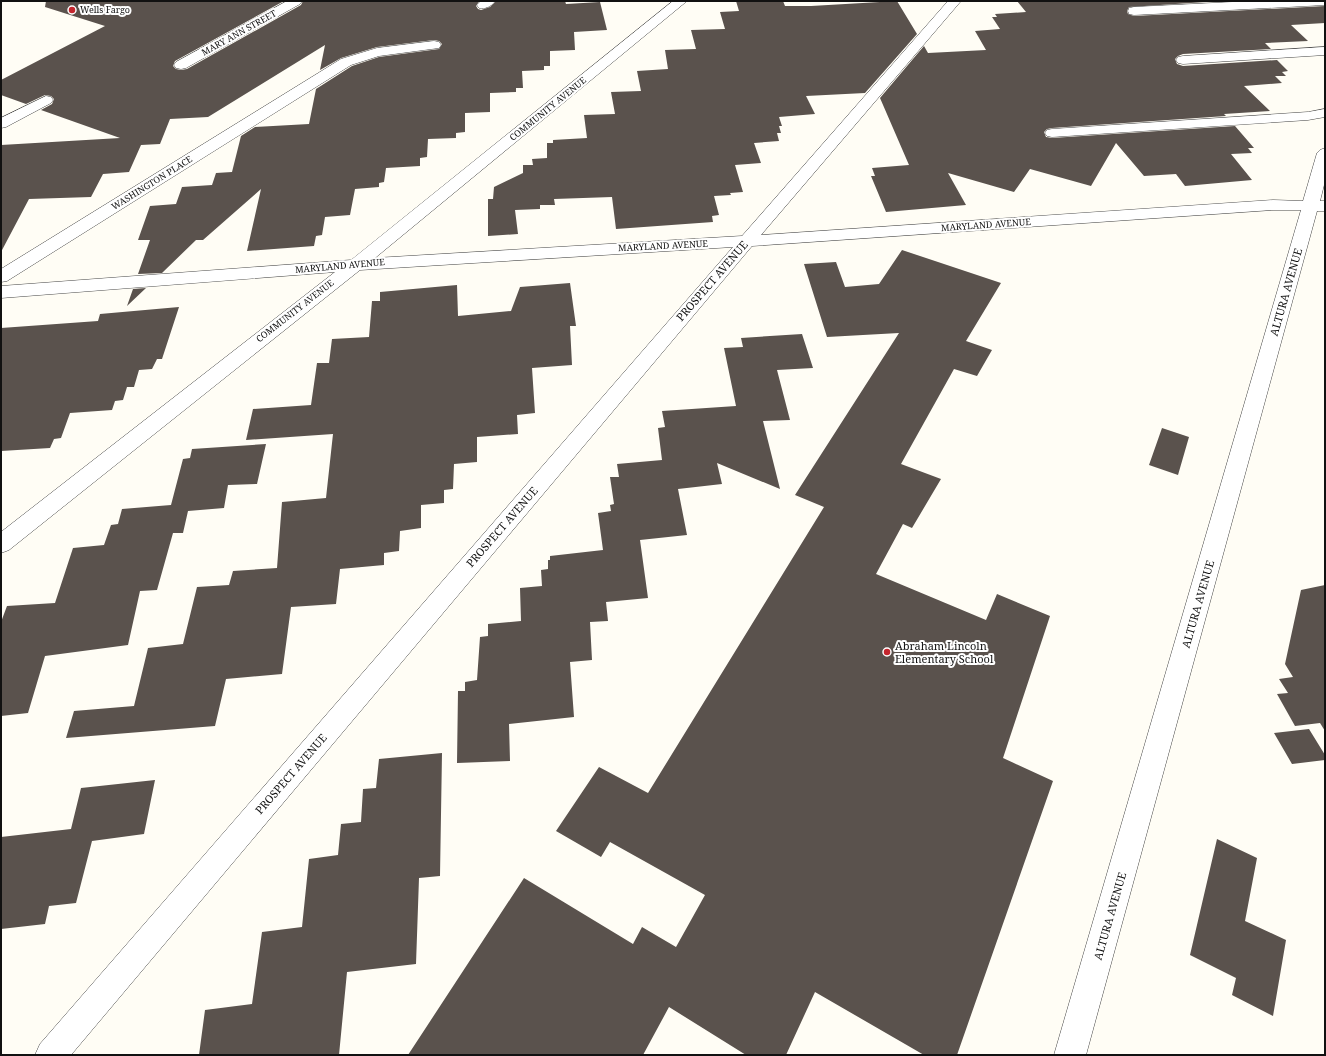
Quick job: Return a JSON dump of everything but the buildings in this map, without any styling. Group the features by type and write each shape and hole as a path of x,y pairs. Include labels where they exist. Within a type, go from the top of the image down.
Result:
{"street":[{"name":"MARY ANN STREET","path":"181,65 296,1"},
{"name":"COMMUNITY AVENUE","path":"1,544 354,264 681,1"},
{"name":"PROSPECT AVENUE","path":"51,1055 747,241 955,1"},
{"path":"1134,11 1324,1"},
{"name":"WASHINGTON PLACE","path":"1,277 346,62 377,52 434,45"},
{"path":"1183,60 1325,51"},
{"path":"1,124 46,100"},
{"path":"1052,133 1308,116 1325,113"},
{"name":"ALTURA AVENUE","path":"1070,1055 1318,206 1325,153"},
{"name":"MARYLAND AVENUE","path":"1,292 321,268 354,264 747,241 1273,205 1318,206"}],"place":[{"name":"Wells Fargo","path":"72,10"},
{"name":"Abraham Lincoln Elementary School","path":"887,652"}]}
